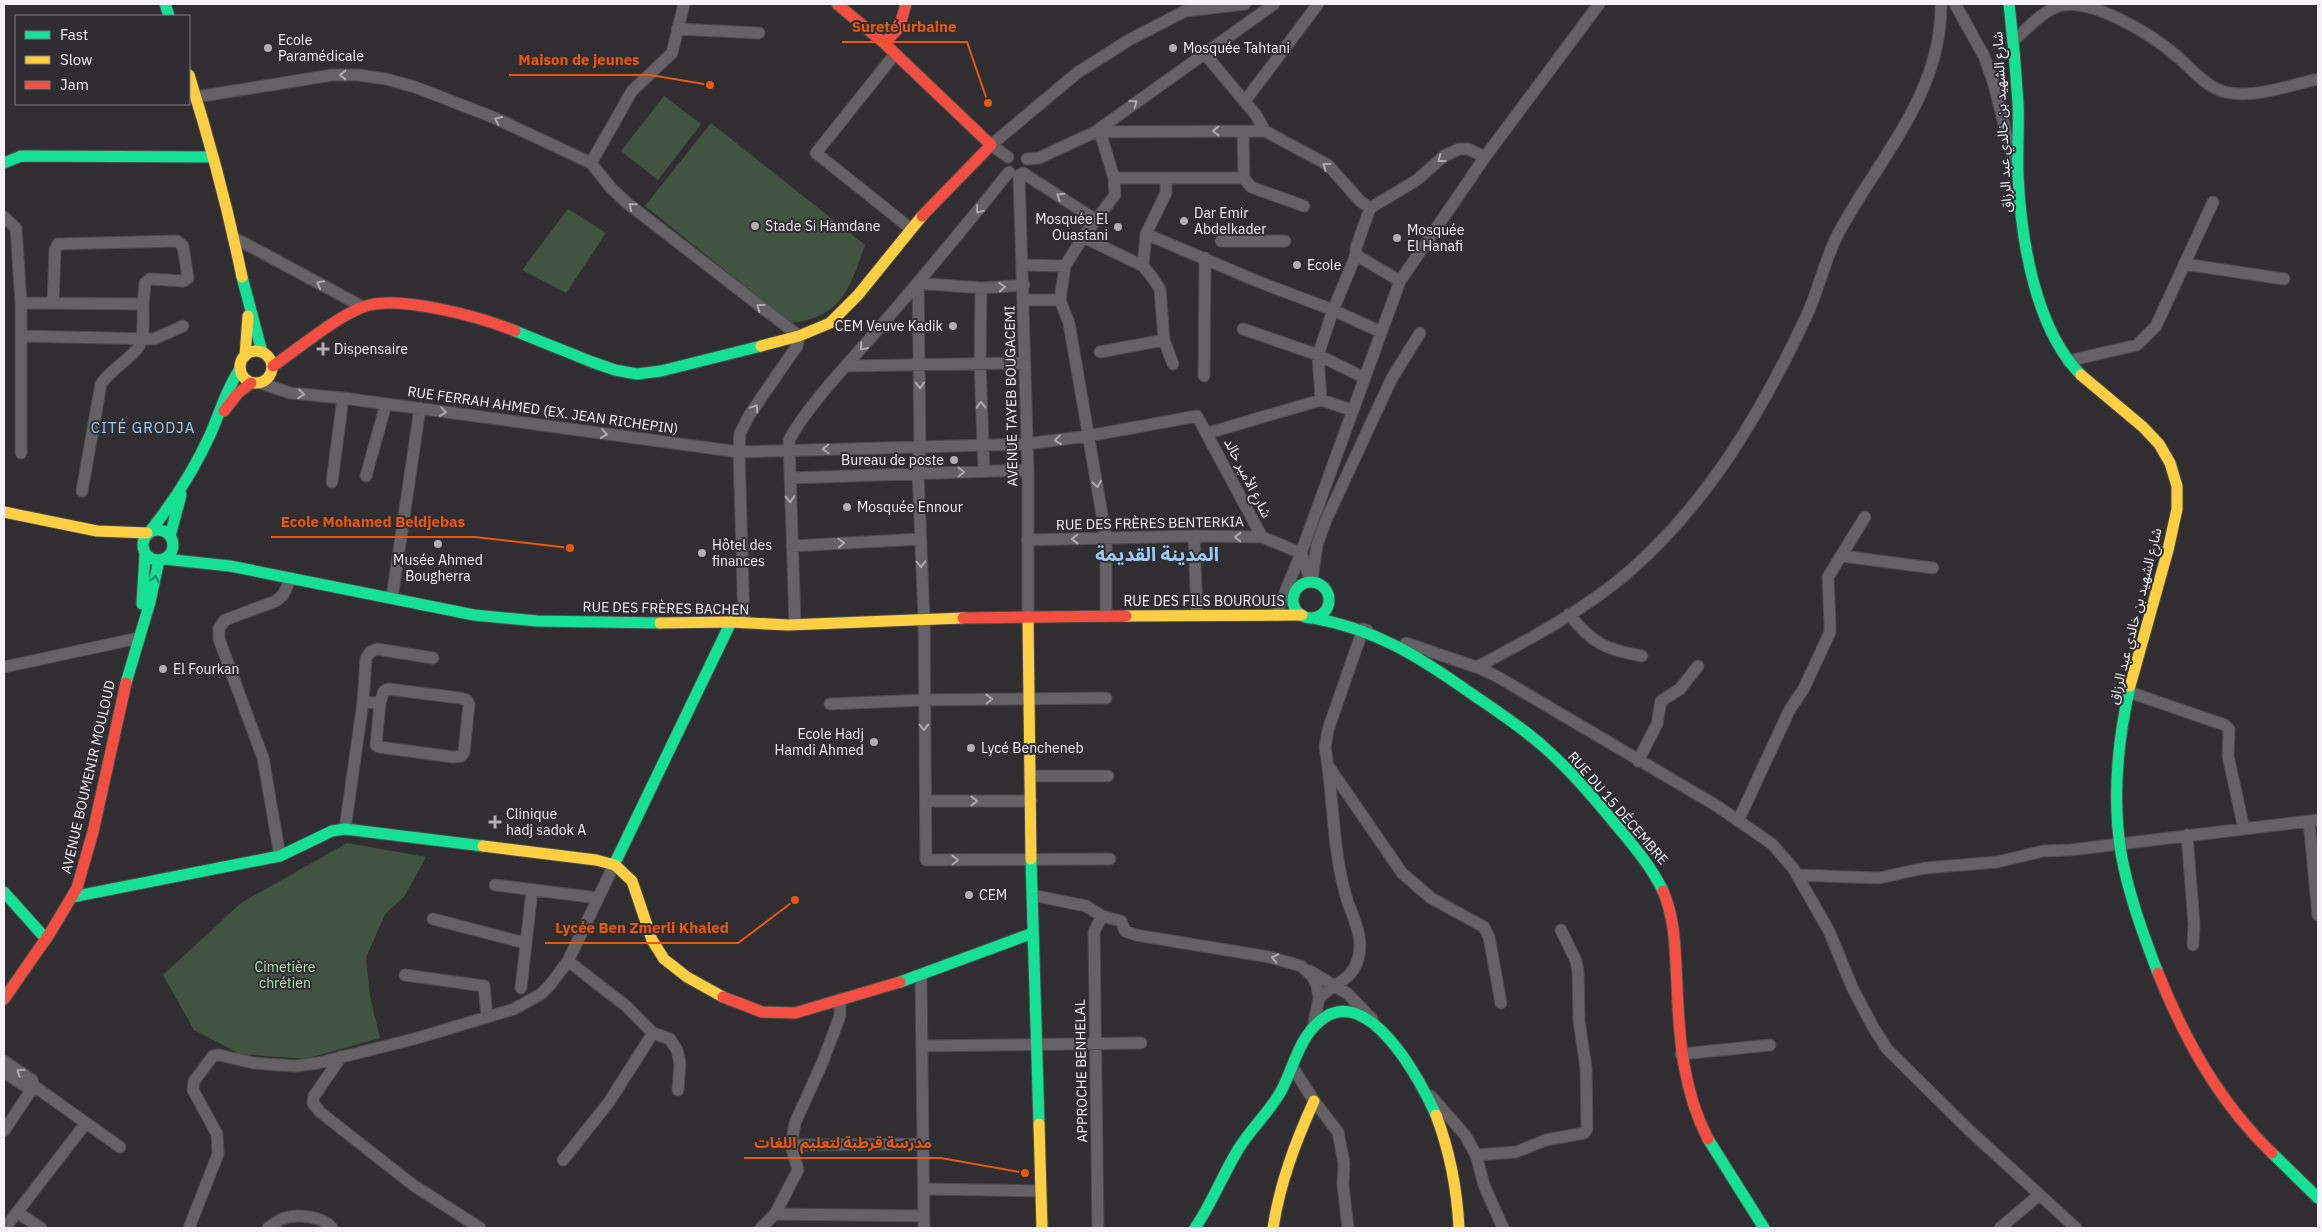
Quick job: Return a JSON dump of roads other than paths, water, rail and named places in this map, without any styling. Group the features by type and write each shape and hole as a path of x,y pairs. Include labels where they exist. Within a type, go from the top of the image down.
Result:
{"main road":[{"path":"217,420 233,399 256,383 268,378 273,366 291,355 308,341 363,307 395,302 450,312 511,329 615,370 637,374 661,371 799,336 830,323 858,295 910,228 991,145 884,43 837,4"},
{"path":"884,43 899,28 906,4"},
{"name":"شارع الشهيد بن خالدي عبد الرزاق","path":"2009,4 2018,100 2018,176 2024,225 2036,285 2049,326 2068,360 2092,385 2138,423 2161,446 2171,464 2178,487 2177,506 2166,563 2129,692 2118,781 2120,842 2132,896 2152,958 2170,1003 2194,1051 2224,1099 2256,1137 2318,1198"},
{"path":"190,78 213,157 248,305 264,353 273,366"},
{"path":"4,160 21,156 60,155 213,157"},
{"path":"132,660 134,639 142,606 135,549 182,488 217,420 228,386 240,369 245,356 248,305"},
{"path":"245,356 253,351 264,353 308,341"},
{"path":"240,369 244,378 256,383"},
{"path":"4,512 97,532 135,549 153,560 161,560 172,552 171,537 182,488"},
{"path":"97,532 149,532 162,530 171,537"},
{"name":"RUE DES FRÈRES BACHEN","path":"171,537 189,548 230,566"},
{"path":"132,660 161,560"},
{"name":"RUE DES FRÈRES BACHEN","path":"161,560 230,566 474,615 511,620 731,622 788,626 795,624 924,618 1106,616"},
{"path":"1327,591 1329,603 1319,616 1307,617 1294,606 1294,595 1300,585 1311,582 1321,584 1327,591 1338,604"},
{"name":"RUE DES FILS BOUROUIS","path":"1106,616 1197,614 1307,617"},
{"path":"1350,616 1363,629"},
{"path":"1028,617 1035,1043 1042,1228"},
{"name":"RUE DU 15 DÉCEMBRE","path":"1307,617 1340,621 1363,629 1403,648 1444,673 1545,748 1577,780 1645,859 1660,881 1670,902 1673,921 1681,1054 1690,1098 1715,1150 1764,1228"},
{"path":"614,865 731,622"},
{"name":"AVENUE BOUMENIR MOULOUD","path":"4,999 46,939 77,888 93,832 132,660"},
{"path":"72,897 280,856 332,831 345,829 596,860 614,865 626,875 637,892 649,934 658,952 668,962 696,982 737,1004 758,1012 778,1014 795,1013 920,976 1033,933"},
{"path":"4,892 46,939"},
{"path":"1195,1228 1247,1136 1282,1089 1305,1038 1328,1016 1338,1011 1352,1012 1370,1022 1388,1037 1427,1091 1441,1128 1456,1181 1459,1228"},
{"path":"1273,1228 1279,1185 1287,1160 1314,1101"}],"street":[{"path":"591,163 632,90 672,52 684,4"},
{"path":"1008,157 991,145 1077,73 1129,40 1185,11 1244,4"},
{"path":"1027,159 1039,158 1097,132 1274,4"},
{"path":"1245,101 1318,4"},
{"path":"1276,615 1301,553 1363,377 1400,281 1485,157 1599,4"},
{"path":"1477,667 1519,645 1569,614 1605,591 1633,569 1691,508 1734,452 1807,316 1838,235 1882,165 1927,82 1939,39 1941,4"},
{"path":"1955,4 1984,56 1993,82 2008,146 2018,176"},
{"path":"2013,41 2041,16 2062,5 2086,5 2127,19 2162,43 2213,87 2225,92 2259,93 2318,79"},
{"path":"677,30 760,33"},
{"path":"1204,53 1256,115 1265,131"},
{"path":"895,54 816,152 910,228"},
{"path":"196,97 332,75 358,75 386,79 416,87 495,118 591,163 611,188 627,203 799,336 797,346 750,414 740,433 744,623"},
{"path":"1242,131 1244,178 1251,187 1304,206"},
{"path":"1097,132 1265,131 1328,166 1360,201 1370,208"},
{"path":"1097,132 1114,178 1115,195 1083,237 1065,266 1060,300 1069,323 1106,538 1106,616"},
{"path":"1321,400 1318,355 1333,310 1356,255 1356,248 1370,208 1418,180 1444,156 1459,149 1468,149 1485,157"},
{"path":"795,624 790,440 796,428 846,366 918,284 1017,173 1028,166 1027,159 1023,154 1016,152 1008,157 1006,166 1017,173 1096,220"},
{"name":"AVENUE TAYEB BOUGACEMI","path":"1017,173 1024,285 1028,470 1028,617"},
{"path":"1114,178 1244,178"},
{"path":"1144,266 1146,234 1166,193 1166,179"},
{"path":"2068,360 2137,345 2156,326 2213,202"},
{"path":"4,216 16,228 21,302 21,453"},
{"path":"1146,234 1259,282 1333,310 1380,332"},
{"path":"233,237 363,307"},
{"path":"1083,237 1144,266 1160,289 1164,340 1173,364"},
{"path":"53,303 54,250 58,244 178,241 183,246 188,278 184,281 150,279 145,283 142,338 139,347 107,375 100,384 82,491"},
{"path":"1221,241 1285,241"},
{"path":"1356,255 1400,281"},
{"path":"1204,376 1205,258"},
{"path":"2184,264 2284,279"},
{"path":"1023,265 1065,266"},
{"path":"918,284 980,288 1024,285"},
{"path":"918,284 920,364 920,446 918,472 924,618 923,700 926,860 1110,859"},
{"path":"980,288 980,364 984,471"},
{"path":"1024,300 1060,300"},
{"path":"21,302 143,304"},
{"path":"21,336 160,338 183,326"},
{"path":"1243,329 1318,355 1363,377"},
{"path":"1311,582 1317,545 1326,520 1392,378 1420,333"},
{"path":"1100,352 1164,340"},
{"path":"846,366 1025,363"},
{"name":"RUE FERRAH AHMED (EX. JEAN RICHEPIN)","path":"256,383 290,394 343,398 739,452 1026,444 1141,427"},
{"path":"332,482 343,398"},
{"path":"1208,433 1321,400 1352,410"},
{"path":"366,476 386,404"},
{"path":"392,598 420,408"},
{"name":"شارع الأمير خالد","path":"1141,427 1197,416 1208,433 1262,537"},
{"path":"790,478 918,472 1028,470"},
{"path":"1738,821 1790,709 1803,690 1830,632 1828,577 1865,517"},
{"path":"1194,536 1197,614"},
{"name":"RUE DES FRÈRES BENTERKIA","path":"1027,540 1194,536 1262,537 1301,553"},
{"path":"792,546 920,539"},
{"path":"1301,553 1311,582"},
{"path":"1842,556 1933,568"},
{"path":"280,856 263,758 219,639 219,628 225,620 276,601 283,595 291,578"},
{"path":"1569,614 1590,638 1617,651 1642,656"},
{"path":"1319,998 1352,973 1358,961 1360,936 1342,877 1330,799 1329,768 1325,747 1328,730 1363,629 1477,667 1498,677 1738,821 1772,844 1797,875 1829,931 1852,987 1873,1028 1887,1049 1969,1130 2076,1228"},
{"path":"4,668 134,639"},
{"path":"345,829 363,702 366,658 370,652 377,649 432,658"},
{"path":"1638,761 1657,724 1661,701 1680,689 1698,666"},
{"path":"388,689 467,700 469,705 464,752 461,756 453,757 379,747 376,745 380,703 384,691 388,689"},
{"path":"2129,692 2225,725 2229,729 2228,756 2244,829"},
{"path":"830,704 923,700 1106,698"},
{"path":"363,702 380,703"},
{"path":"1329,768 1402,873 1431,898 1484,927 1489,937 1501,1003"},
{"path":"1030,776 1108,776"},
{"path":"926,801 1030,801"},
{"path":"1797,875 1879,878 1925,868 1997,862 2043,851 2070,850 2120,842 2314,821 2318,915"},
{"path":"2187,835 2194,924 2193,945"},
{"path":"189,1228 218,1154 217,1134 193,1090 194,1081 213,1056 225,1056 254,1063 296,1066 414,1039 514,1009 541,994 568,961 614,865"},
{"path":"495,885 598,898"},
{"path":"520,988 532,890"},
{"path":"1032,895 1086,906 1102,916 1121,921 1125,931 1136,935 1269,957 1301,966 1348,994 1388,1037"},
{"name":"APPROCHE BENHELAL","path":"1098,1228 1094,932 1102,916"},
{"path":"433,919 525,943"},
{"path":"1476,1155 1516,1152 1546,1140 1584,1133 1587,1129 1586,1068 1580,1021 1578,971 1576,961 1561,930"},
{"path":"568,961 626,1006 653,1033 670,1040 678,1050 680,1063 678,1090"},
{"path":"1301,966 1313,977 1319,998 1312,1030"},
{"path":"405,975 484,986 487,1017"},
{"path":"920,976 924,1228"},
{"path":"761,1228 775,1214 798,1170 791,1145 795,1122 824,1061 840,1016 840,999"},
{"path":"563,1160 609,1102 653,1033"},
{"path":"922,1046 1141,1043"},
{"path":"1681,1054 1770,1045"},
{"path":"341,1057 314,1096 313,1103 320,1112 413,1185 480,1228"},
{"path":"4,1061 32,1080 34,1086"},
{"path":"1292,1066 1314,1101 1338,1132 1342,1144 1348,1228"},
{"path":"4,1072 25,1086 34,1086 120,1147"},
{"path":"4,1131 34,1086"},
{"path":"1427,1091 1465,1135 1476,1155 1484,1185 1503,1228"},
{"path":"5,1228 86,1123"},
{"path":"791,1145 923,1144"},
{"path":"924,1189 1041,1191"},
{"path":"2000,1228 2040,1195"},
{"path":"18,1212 41,1228"},
{"path":"775,1214 924,1216"},
{"path":"268,1228 283,1218 304,1217 319,1219 332,1228"}],"place":[{"name":"Ecole Paramédicale","path":"268,48"},
{"name":"Mosquée Tahtani","path":"1173,48"},
{"name":"Maison de jeunes","path":"710,85"},
{"name":"Sureté urbaine","path":"988,103"},
{"name":"Dar Emir Abdelkader","path":"1184,221"},
{"name":"Stade Si Hamdane","path":"755,226"},
{"name":"Mosquée El Ouastani","path":"1118,227"},
{"name":"Mosquée El Hanafi","path":"1397,238"},
{"name":"Ecole","path":"1297,265"},
{"name":"CEM Veuve Kadik","path":"953,326"},
{"name":"Dispensaire","path":"323,349"},
{"name":"Bureau de poste","path":"954,460"},
{"name":"Mosquée Ennour","path":"847,507"},
{"name":"Musée Ahmed Bougherra","path":"438,544"},
{"name":"Ecole Mohamed Beldjebas","path":"570,548"},
{"name":"Hôtel des finances","path":"702,553"},
{"name":"El Fourkan","path":"163,669"},
{"name":"Ecole Hadj Hamdi Ahmed","path":"874,742"},
{"name":"Lycé Bencheneb","path":"971,748"},
{"name":"Clinique hadj sadok A","path":"495,822"},
{"name":"CEM","path":"969,895"},
{"name":"Lycée Ben Zmerli Khaled","path":"795,900"},
{"name":"مدرسة قرطبة لتعليم اللغات","path":"1025,1173"}],"district":[{"name":"CITÉ GRODJA","path":"143,427"},
{"name":"المدينة القديمة","path":"1157,554"}],"park label":[{"name":"Cimetière chrétien","path":"285,976"}]}
